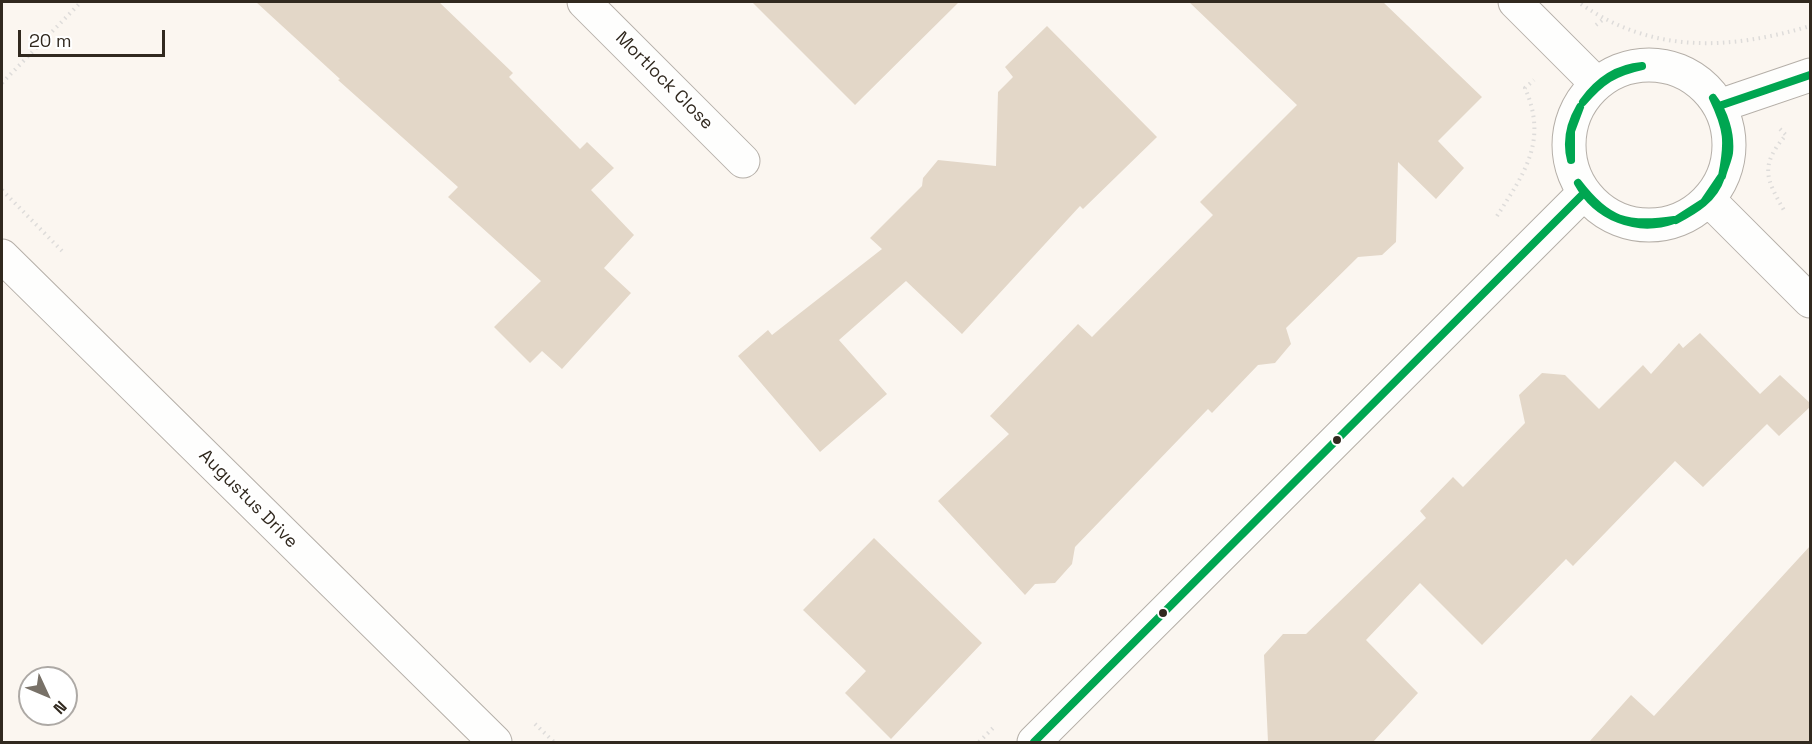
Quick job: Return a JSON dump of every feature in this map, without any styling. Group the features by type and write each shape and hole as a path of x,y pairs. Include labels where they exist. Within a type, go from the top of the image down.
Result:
{"street":[{"name":"Mortlock Close","path":"584,2 743,161"},
{"path":"1515,2 1596,84"},
{"path":"1640,65 1664,66 1686,74 1705,88 1719,106 1727,130 1729,154 1722,178 1708,199 1690,214 1668,223 1644,225 1621,221 1600,210 1584,193 1572,171 1568,148 1571,123 1581,102 1596,84 1617,71 1640,65"},
{"path":"1719,106 1810,75"},
{"path":"1034,742 1584,193"},
{"path":"1708,199 1810,301"},
{"name":"Augustus Drive","path":"2,256 495,742"}],"path":[{"path":"2,83 81,2"},
{"path":"1578,2 1605,18 1639,33 1691,45 1746,40 1791,32 1810,26"},
{"path":"1746,40 1752,96 1786,135 1774,149 1767,164 1769,181 1790,220"},
{"path":"1496,218 1529,160 1535,138 1533,106 1525,88 1566,52"},
{"path":"979,742 995,726"}],"building":[{"path":"256,2 439,2 513,73 509,77 580,149 587,142 614,168 591,190 634,235 604,268 631,293 562,369 542,351 530,363 494,327 541,281 448,197 458,187 338,80 340,79"},
{"path":"752,2 959,2 855,105"},
{"path":"1189,2 1383,2 1482,97 1438,141 1464,168 1436,199 1398,162 1396,242 1382,255 1358,257 1286,328 1291,344 1275,363 1258,365 1212,413 1208,409 1075,547 1072,564 1055,583 1035,584 1025,595 938,501 1009,434 990,416 1078,324 1092,337 1213,215 1200,202 1297,105"},
{"path":"1047,26 1157,137 1083,209 1080,206 962,334 906,281 839,340 887,394 820,452 738,356 768,330 772,335 882,249 870,238 922,186 923,178 938,160 996,166 998,92 1013,77 1005,67"},
{"path":"1700,333 1760,394 1780,375 1810,403 1810,407 1779,436 1767,424 1703,487 1675,461 1573,566 1566,559 1482,645 1420,583 1366,640 1418,693 1373,742 1268,742 1264,655 1283,634 1306,634 1426,518 1420,511 1453,477 1463,487 1525,423 1519,395 1542,373 1565,375 1599,409 1643,365 1651,374 1679,343 1683,348"},
{"path":"874,538 982,643 891,739 845,693 866,671 803,610"},
{"path":"1810,546 1810,742 1589,742 1631,695 1654,716"}],"transit line":[{"path":"1583,102 1608,77 1633,67 1642,66"},
{"path":"1583,102 1609,78 1642,66"},
{"path":"1719,106 1810,75"},
{"path":"1713,98 1723,117 1729,138 1729,153 1722,176"},
{"path":"1713,98 1722,118 1726,136 1722,176"},
{"path":"1571,160 1570,133 1580,107"},
{"path":"1571,160 1571,131 1580,107"},
{"path":"1676,220 1704,202 1721,177"},
{"path":"1676,220 1709,198 1721,177"},
{"path":"1578,183 1598,206 1619,218 1643,223 1674,220"},
{"path":"1578,183 1596,205 1619,219 1646,224 1660,224 1674,220"},
{"path":"1034,742 1584,193"}]}
